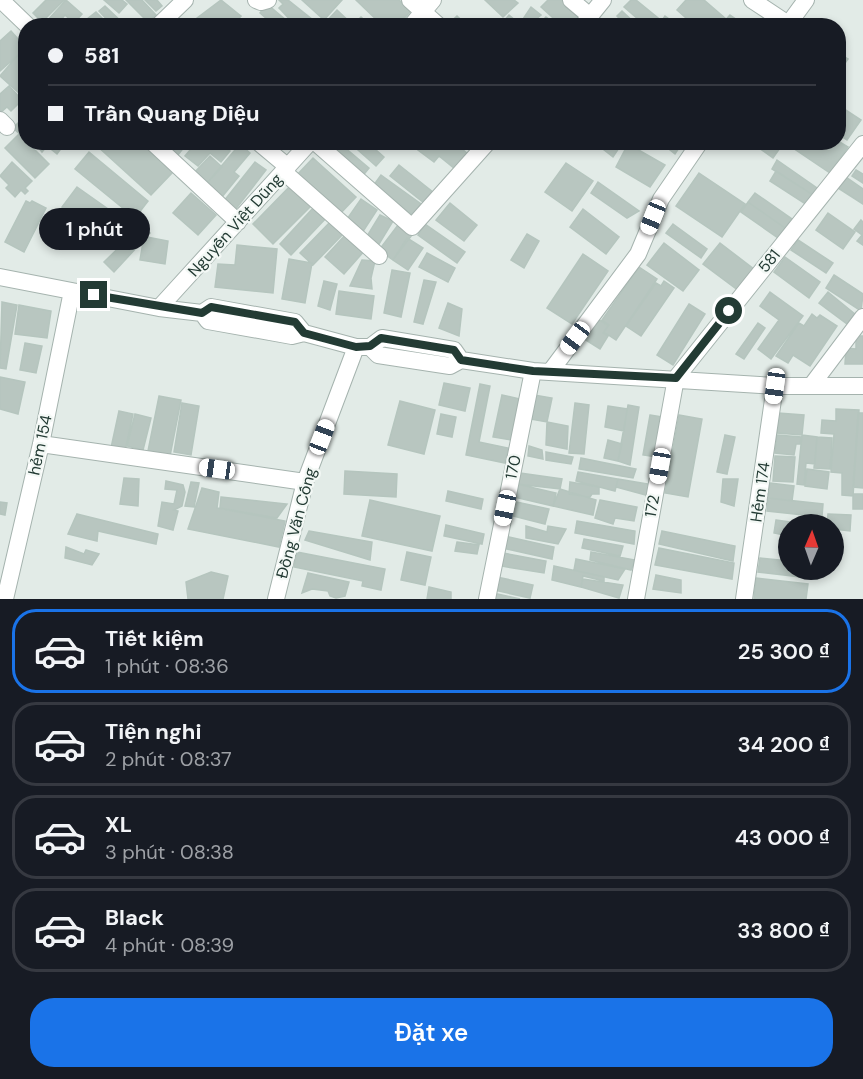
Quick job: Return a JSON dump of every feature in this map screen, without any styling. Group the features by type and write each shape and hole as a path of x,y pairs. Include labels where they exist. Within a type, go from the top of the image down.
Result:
{"street":[{"path":"1,0 20,18"},
{"path":"166,18 185,0"},
{"path":"256,0 261,2 268,0"},
{"path":"571,0 584,18"},
{"path":"588,18 603,0"},
{"path":"752,0 778,18"},
{"path":"793,18 806,0"},
{"path":"415,18 422,4 433,18"},
{"name":"581","path":"676,378 863,144"},
{"path":"161,150 238,222"},
{"path":"266,150 379,256"},
{"name":"Nguyễn Việt Dũng","path":"159,308 303,150"},
{"path":"324,150 412,227 481,150"},
{"path":"550,372 638,254 661,199 695,150"},
{"path":"0,277 159,308 202,313 208,321 292,336 304,333 363,347 378,355 450,366 461,360 533,371 676,378 775,386 863,386"},
{"name":"hẻm 154","path":"5,599 41,444 72,291"},
{"path":"811,386 863,317"},
{"name":"Đồng Văn Cống","path":"276,599 305,482 363,347"},
{"name":"170","path":"487,599 533,371"},
{"name":"172","path":"636,599 676,378"},
{"name":"Hẻm 174","path":"744,599 775,386"},
{"path":"41,444 305,482"}],"building":[{"path":"46,0 64,0 46,18 38,18 33,13"},
{"path":"66,0 82,14 78,18 68,18 65,15 63,18 50,18"},
{"path":"104,0 122,0 127,4 119,13"},
{"path":"126,0 142,0 156,15 153,18 144,18"},
{"path":"145,0 157,0 162,6 156,11"},
{"path":"221,0 241,16 239,18 197,18"},
{"path":"279,0 288,0 310,18 288,18 279,8 283,4"},
{"path":"302,0 342,0 326,18 322,18"},
{"path":"356,0 399,0 411,11 404,18 375,18"},
{"path":"485,0 514,0 518,3 503,17"},
{"path":"548,0 562,0 580,16 578,18 553,18 541,7"},
{"path":"631,0 636,0 658,18 637,18 624,7"},
{"path":"686,0 704,0 725,18 686,18 677,10"},
{"path":"267,4 284,18 266,18 260,13"},
{"path":"105,6 118,18 106,18 99,11"},
{"path":"531,7 541,15 537,18 524,18"},
{"path":"337,10 346,18 330,18"},
{"path":"622,11 629,18 619,18 617,16"},
{"path":"96,12 102,18 88,18"},
{"path":"11,31 18,39 18,55 0,71 0,41"},
{"path":"18,55 18,92 0,76"},
{"path":"9,86 18,96 18,104 11,111 7,107 0,113 0,94"},
{"path":"846,110 861,120 846,139"},
{"path":"18,123 18,132 13,128"},
{"path":"18,135 18,150 35,150 49,164 35,178 5,148"},
{"path":"101,150 150,150 173,172 151,195"},
{"path":"172,150 182,150 178,155"},
{"path":"190,150 230,151 221,162 210,153 198,166 185,156"},
{"path":"235,150 247,150 250,153 234,172 239,176 222,197 207,183"},
{"path":"339,150 348,150 369,168 361,178 335,155"},
{"path":"358,150 376,150 384,157 376,166"},
{"path":"418,150 463,150 468,154 455,169 439,156 434,162"},
{"path":"604,150 618,150 613,157"},
{"path":"625,150 639,150 665,165 650,187 616,167"},
{"path":"762,150 779,150 773,158"},
{"path":"796,150 846,150 830,173"},
{"path":"89,152 148,201 135,218 75,169"},
{"path":"210,156 222,167 207,183 194,173"},
{"path":"313,158 356,197 338,216 295,177"},
{"path":"777,160 817,188 813,195 772,169"},
{"path":"12,162 32,181 25,188 28,191 25,194 21,190 15,197 6,188 9,185 0,176"},
{"path":"255,162 266,170 235,210 224,201"},
{"path":"566,163 593,181 572,211 545,192"},
{"path":"399,165 433,192 424,203 390,176"},
{"path":"856,170 863,174 863,183 852,176"},
{"path":"776,171 813,195 807,205 770,181"},
{"path":"699,173 745,204 722,237 676,206"},
{"path":"381,175 421,204 413,215 373,186"},
{"path":"846,177 863,189 863,204 838,188"},
{"path":"598,182 639,211 627,218 591,193"},
{"path":"293,183 314,203 273,244 253,224"},
{"path":"77,187 115,214 100,234 62,207"},
{"path":"191,193 216,215 198,235 173,213"},
{"path":"755,193 792,219 785,228 748,202"},
{"path":"361,199 377,210 362,233 345,222"},
{"path":"26,201 30,203 32,201 46,208 24,252 5,242"},
{"path":"748,202 785,228 778,238 741,212"},
{"path":"450,203 477,225 464,241 436,220"},
{"path":"315,206 330,214 291,255 280,244"},
{"path":"583,209 619,237 606,254 570,227"},
{"path":"828,213 855,232 843,249 816,230"},
{"path":"380,215 393,221 376,249 364,241"},
{"path":"333,219 346,231 313,265 300,253"},
{"path":"861,220 863,222 863,245 857,241 862,235 854,229"},
{"path":"425,224 465,252 457,263 418,235"},
{"path":"673,224 707,249 701,258 666,233"},
{"path":"142,225 150,233 114,272 104,262"},
{"path":"398,225 412,235 393,260 379,250"},
{"path":"347,233 366,249 344,274 325,257"},
{"path":"527,234 539,241 524,268 511,260"},
{"path":"147,237 168,241 165,264 140,260 143,242 146,243"},
{"path":"407,238 423,248 408,270 393,260"},
{"path":"798,240 833,263 826,273 791,250"},
{"path":"664,243 699,270 683,291 647,265"},
{"path":"720,243 759,273 743,294 703,264"},
{"path":"237,245 277,249 273,293 215,287 218,264 235,265"},
{"path":"427,253 455,268 448,282 419,267"},
{"path":"583,254 608,271 572,324 547,308"},
{"path":"785,257 820,282 809,298 774,272"},
{"path":"289,259 312,263 305,303 282,299"},
{"path":"362,260 375,261 371,278 372,289 350,286"},
{"path":"639,267 657,279 616,340 604,332 609,325 602,320"},
{"path":"392,270 410,273 401,317 384,313"},
{"path":"834,275 863,294 861,311 826,288"},
{"path":"424,280 436,282 423,324 414,322"},
{"path":"324,281 337,284 330,310 318,306"},
{"path":"664,281 674,288 641,336 626,326 656,283 661,286"},
{"path":"339,291 374,296 371,319 336,314"},
{"path":"770,292 803,316 771,359 758,349 779,320 760,306"},
{"path":"828,292 855,314 847,324 819,303"},
{"path":"2,302 17,305 6,369 0,368"},
{"path":"448,303 462,309 459,336 439,328"},
{"path":"689,304 705,314 673,365 657,355"},
{"path":"19,305 51,311 47,338 15,334"},
{"path":"812,314 817,318 820,315 837,326 810,366 793,355 788,363 776,356 799,323 804,326"},
{"path":"595,317 608,326 603,333 608,336 600,349 581,337"},
{"path":"758,323 765,328 744,359 736,354"},
{"path":"856,336 863,336 863,364 845,364 846,348 856,349"},
{"path":"25,343 42,346 36,373 20,370"},
{"path":"0,377 25,382 18,414 0,409"},
{"path":"444,383 470,388 465,411 439,405"},
{"path":"480,384 490,386 479,442 508,448 505,463 466,455"},
{"path":"502,395 520,399 511,440 493,437"},
{"path":"534,395 552,398 547,422 530,419"},
{"path":"159,396 181,400 170,456 148,451"},
{"path":"400,401 435,410 424,454 388,445"},
{"path":"182,403 199,406 191,455 174,452"},
{"path":"575,403 589,405 584,454 569,453"},
{"path":"628,405 639,407 630,465 618,461"},
{"path":"608,406 627,409 624,431 605,427"},
{"path":"836,409 859,410 853,496 842,495 842,473 831,472 834,434 821,433 822,420 836,421"},
{"path":"119,411 133,414 125,451 111,448"},
{"path":"778,413 804,415 802,435 777,433"},
{"path":"858,413 863,413 863,488 853,487"},
{"path":"135,414 151,418 143,450 127,446"},
{"path":"441,414 456,417 452,437 437,434"},
{"path":"650,415 663,417 656,457 643,455"},
{"path":"679,415 702,419 688,497 665,493"},
{"path":"547,422 568,426 567,449 546,445"},
{"path":"725,435 735,437 727,474 717,472"},
{"path":"777,435 801,437 800,444 796,444 794,455 775,453"},
{"path":"802,435 817,437 815,464 806,463 804,485 797,484"},
{"path":"817,437 832,438 830,469 814,468"},
{"path":"608,440 622,444 618,461 604,458"},
{"path":"529,446 542,450 543,459 528,456"},
{"path":"546,452 573,457 571,464 546,460"},
{"path":"775,456 795,457 793,482 773,481"},
{"path":"581,458 636,469 633,478 579,469"},
{"path":"807,469 829,472 827,489 805,486"},
{"path":"345,471 397,474 396,497 344,494"},
{"path":"578,472 618,479 615,491 576,481"},
{"path":"520,473 562,479 560,489 517,484"},
{"path":"124,478 139,479 138,506 120,504"},
{"path":"618,479 653,485 653,497 616,487"},
{"path":"723,479 738,479 734,506 721,502"},
{"path":"166,481 183,485 185,492 182,506 174,510 178,511 173,530 158,526 162,502 174,504 177,490 165,489"},
{"path":"191,482 199,483 194,507 185,506"},
{"path":"570,482 599,487 599,494 592,494 590,497 569,494"},
{"path":"770,483 794,486 792,501 768,498"},
{"path":"517,484 556,493 553,506 514,497"},
{"path":"202,488 219,492 217,508 285,521 279,547 188,529"},
{"path":"560,489 596,500 593,515 553,506"},
{"path":"448,491 483,499 481,509 446,501"},
{"path":"853,494 863,494 863,509 853,509"},
{"path":"221,497 287,504 277,518 220,508"},
{"path":"768,498 823,504 822,514 767,511"},
{"path":"370,500 440,516 432,551 362,536"},
{"path":"600,500 637,507 634,521 615,518 613,524 595,518"},
{"path":"512,501 549,509 545,524 509,515"},
{"path":"0,502 7,503 5,515 0,514"},
{"path":"77,514 158,534 156,544 98,531 97,541 68,534"},
{"path":"844,515 851,515 850,531 844,530"},
{"path":"776,520 778,520 778,534 774,533"},
{"path":"577,521 635,531 634,544 575,533"},
{"path":"446,525 484,534 482,544 444,536"},
{"path":"526,526 547,532 548,526 566,529 558,544 526,538"},
{"path":"309,531 372,542 370,560 305,540"},
{"path":"662,531 735,546 733,561 659,544"},
{"path":"505,536 554,547 552,559 502,548"},
{"path":"584,539 623,546 620,556 582,548"},
{"path":"457,542 479,545 477,554 455,551"},
{"path":"66,547 84,554 86,550 99,554 92,565 65,558"},
{"path":"659,548 734,563 732,579 655,565"},
{"path":"297,552 385,569 381,590 362,586 363,581 294,567"},
{"path":"407,552 431,557 425,585 401,580"},
{"path":"591,552 635,560 631,570 590,560"},
{"path":"503,553 546,561 544,573 501,566"},
{"path":"760,558 778,560 778,574 758,572"},
{"path":"576,559 625,569 618,580 574,570"},
{"path":"554,566 604,577 604,581 583,576 581,587 552,580"},
{"path":"211,572 228,576 223,599 188,599 186,582"},
{"path":"308,573 349,582 345,596 336,598 330,596 328,591 312,589 302,593"},
{"path":"656,575 681,580 681,593 653,589"},
{"path":"497,577 533,585 530,598 494,590"},
{"path":"756,578 808,584 806,599 754,599"},
{"path":"583,579 623,585 619,598 581,587"},
{"path":"429,587 451,592 451,599 427,599"},
{"path":"493,593 520,599 492,599"}],"route":[{"path":"94,295 159,308 202,313 211,307 295,322 304,333 356,347 370,346 381,338 454,350 461,360 533,371 676,378 729,311"}]}
